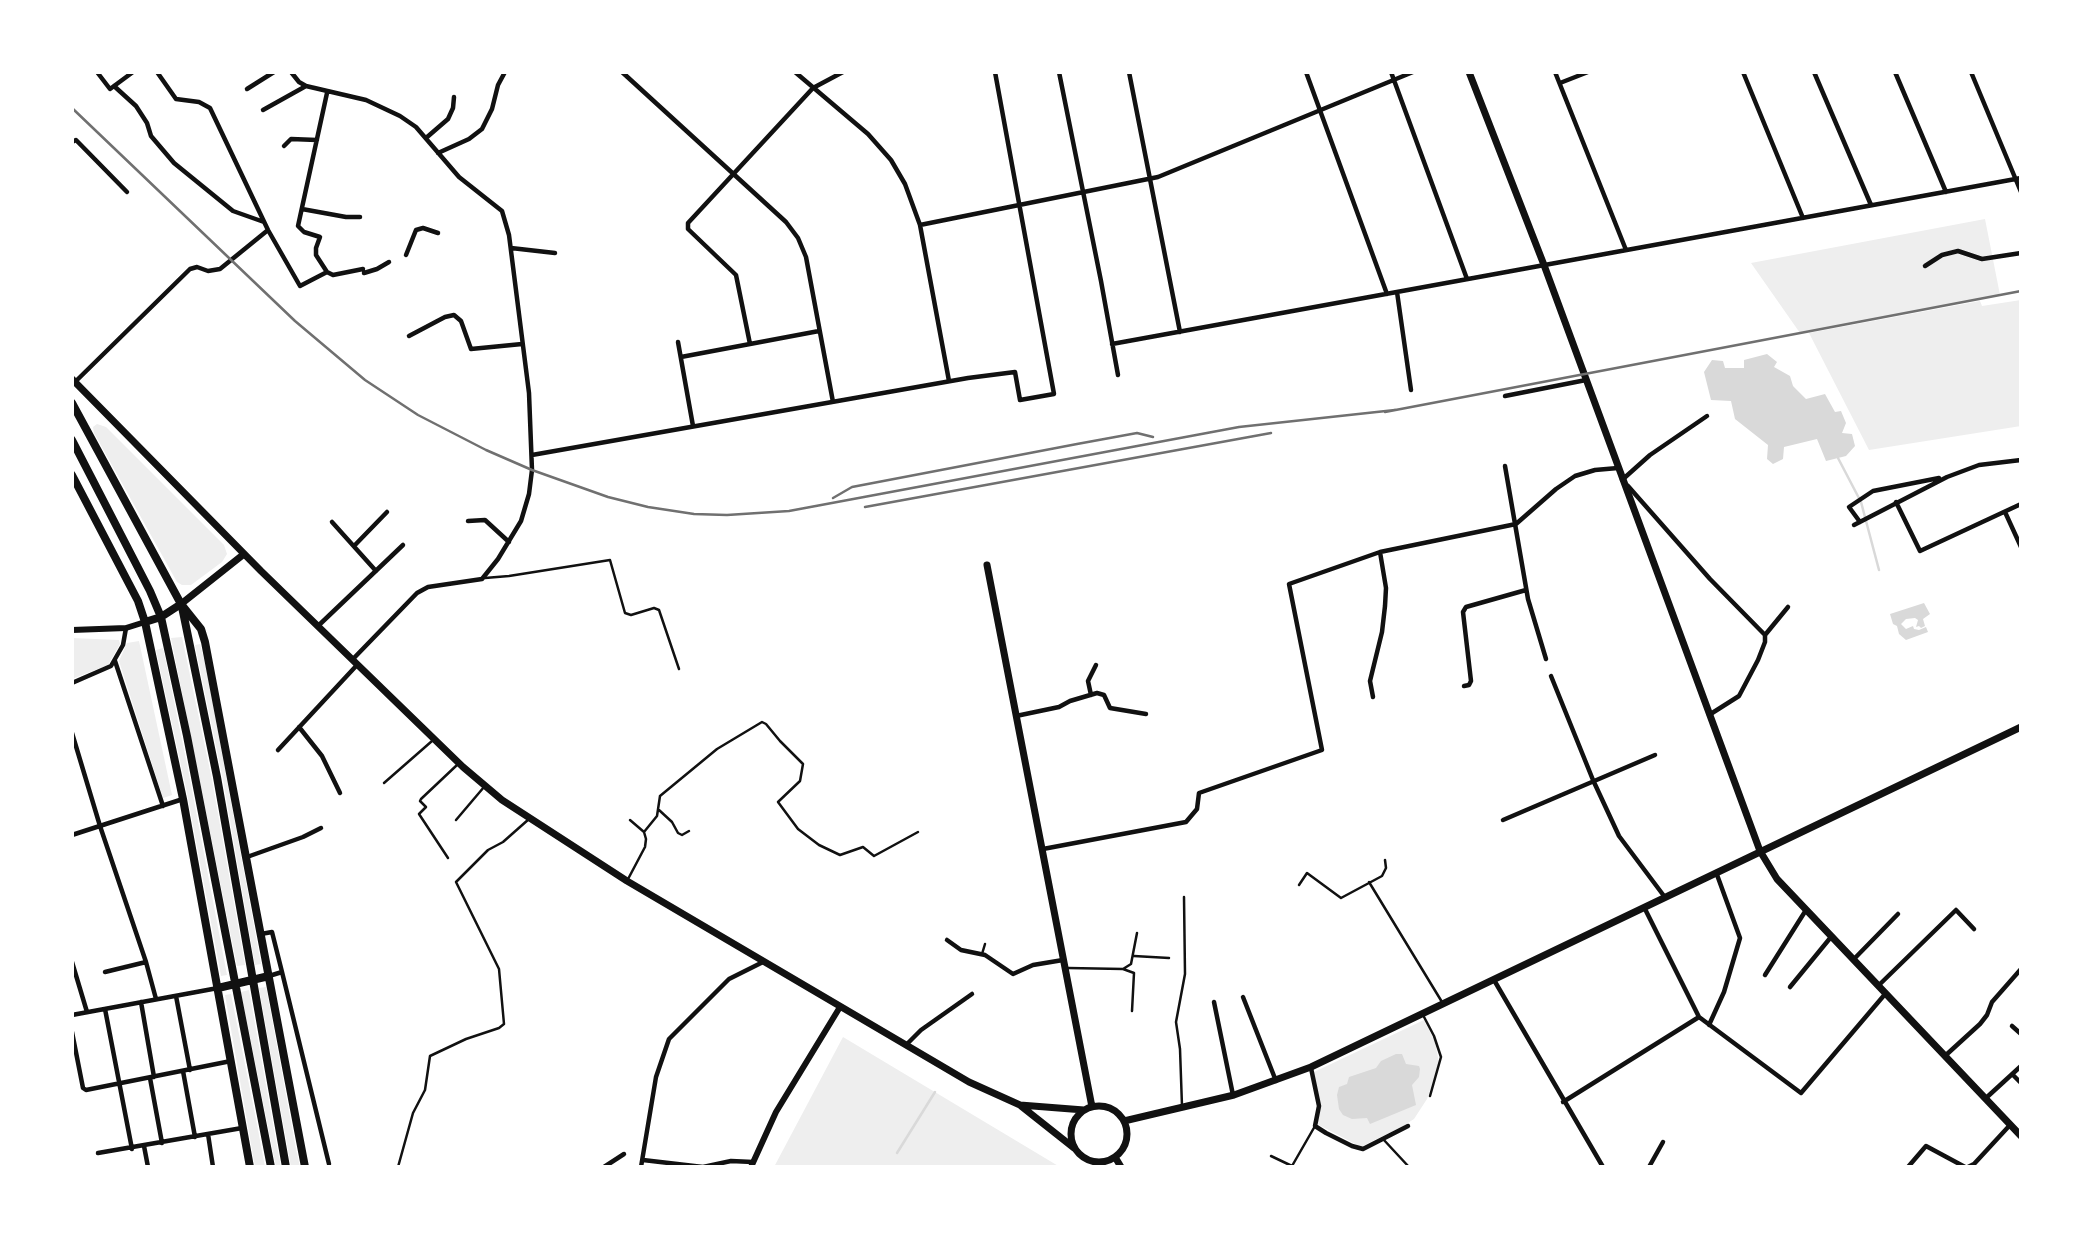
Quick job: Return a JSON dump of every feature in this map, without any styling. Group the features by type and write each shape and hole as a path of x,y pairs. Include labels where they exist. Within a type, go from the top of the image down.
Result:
{"main road":[{"path":"1469,72 1544,265 1759,851 1773,875 2021,1136"},
{"path":"73,382 244,554 484,787 627,881 969,1082 1020,1105 1087,1159 1104,1164 1115,1157 1126,1143 1127,1130 1124,1121 1111,1108 1092,1107 1084,1110 1020,1105"},
{"path":"72,403 181,604 201,629 205,642 305,1167"},
{"path":"72,440 161,617 187,736 271,1167"},
{"path":"72,475 138,601 145,622 183,799 250,1167"},
{"path":"145,622 161,617 181,604 244,554"},
{"path":"987,565 1092,1107"},
{"path":"181,604 217,777 286,1167"},
{"path":"1124,1121 1234,1095 1276,1082 1311,1067 2021,727"},
{"path":"218,988 269,976"},
{"path":"1076,1149 1072,1141 1072,1128 1084,1110"},
{"path":"1115,1157 1121,1167"}],"street":[{"path":"97,72 110,89 133,72"},
{"path":"157,72 176,99 204,103 210,108 268,230 299,286 327,272"},
{"path":"247,89 274,72"},
{"path":"278,750 424,589 485,578 522,521 531,477 532,455 530,413 511,248 502,211 459,177 416,127 400,116 373,103 306,86 291,72"},
{"path":"438,153 469,139 482,129 505,72"},
{"path":"622,72 786,222 798,237 804,251 833,402"},
{"path":"795,72 868,134 891,160 905,184 920,225 948,381"},
{"path":"750,344 736,275 688,229 688,223 813,88 843,72"},
{"path":"532,455 948,381 1015,372 1020,400 1054,394 995,72"},
{"path":"1059,72 1118,375"},
{"path":"1129,72 1180,332"},
{"path":"1306,72 1387,294"},
{"path":"1391,72 1467,279"},
{"path":"920,225 1150,179 1413,72"},
{"path":"1555,72 1626,250"},
{"path":"1560,83 1588,72"},
{"path":"1743,72 1802,218"},
{"path":"1815,72 1871,205"},
{"path":"1895,72 1946,192"},
{"path":"1971,72 2018,178 2021,192"},
{"path":"114,86 136,106 147,123 151,136 174,163 233,211 265,222"},
{"path":"263,110 306,86"},
{"path":"327,92 298,226 304,232 320,237 316,255 327,272 333,275 377,269 389,262"},
{"path":"426,138 448,119 454,97"},
{"path":"284,146 291,139 317,140"},
{"path":"72,142 76,140 127,192"},
{"path":"1112,344 2018,178"},
{"path":"302,209 337,216 360,217"},
{"path":"406,254 416,230 423,228 438,233"},
{"path":"73,382 190,270 197,267 208,271 220,269 268,230"},
{"path":"511,248 555,253"},
{"path":"1926,266 1942,255 1958,251 1982,259 2021,253"},
{"path":"1397,292 1412,390"},
{"path":"409,336 454,315 461,321 471,349 522,345"},
{"path":"681,357 820,331"},
{"path":"678,342 693,426"},
{"path":"1505,396 1586,380"},
{"path":"1707,416 1650,454 1622,480 1710,579 1765,635"},
{"path":"1854,525 1947,477 1979,465 2021,460"},
{"path":"1505,466 1526,590 1546,659"},
{"path":"1042,849 1186,822 1197,809 1199,793 1322,750 1289,584 1380,552 1516,524 1575,476 1595,470 1618,468"},
{"path":"1860,522 1849,507 1873,491 1947,477"},
{"path":"1896,502 1920,551 2021,504"},
{"path":"354,546 387,512"},
{"path":"2005,512 2021,547"},
{"path":"468,522 485,520 509,542"},
{"path":"332,522 376,571"},
{"path":"318,626 403,545"},
{"path":"1373,697 1370,681 1382,632 1386,588 1380,552"},
{"path":"1464,686 1471,681 1463,612 1466,607 1526,590"},
{"path":"1708,716 1739,696 1758,660 1765,635 1788,607"},
{"path":"72,630 126,628 145,622"},
{"path":"72,682 102,671 115,661 123,645 126,628"},
{"path":"115,661 163,806"},
{"path":"1091,695 1088,681 1096,665"},
{"path":"1551,676 1619,836 1664,896"},
{"path":"1016,716 1059,707 1070,701 1102,693 1110,708 1146,713"},
{"path":"299,727 322,756 340,793"},
{"path":"72,733 156,999"},
{"path":"1503,820 1655,755"},
{"path":"72,835 183,799"},
{"path":"247,857 321,828"},
{"path":"1709,1025 1724,992 1740,938 1716,872"},
{"path":"1644,906 1699,1017 1801,1093 1886,993"},
{"path":"1765,975 1806,910"},
{"path":"1879,985 1956,910 1974,929"},
{"path":"1854,959 1898,914"},
{"path":"261,934 272,932 329,1164"},
{"path":"1790,986 1832,937"},
{"path":"947,940 961,950 981,956 982,954 1013,974 1033,965 1064,964"},
{"path":"641,1167 656,1077 669,1039 729,979 765,960"},
{"path":"72,962 87,1012"},
{"path":"105,972 146,962"},
{"path":"1946,1055 1980,1024 1992,1002 2021,969"},
{"path":"269,976 282,972"},
{"path":"1494,980 1603,1167"},
{"path":"72,1015 218,988"},
{"path":"906,1046 921,1030 972,994"},
{"path":"176,996 190,1070"},
{"path":"1242,997 1276,1082"},
{"path":"141,1002 162,1143"},
{"path":"1214,1002 1234,1095"},
{"path":"642,1160 704,1167 731,1161 752,1165 776,1112 840,1007"},
{"path":"105,1009 132,1149"},
{"path":"1563,1102 1699,1017"},
{"path":"2012,1026 2021,1034"},
{"path":"72,1032 83,1089 231,1061"},
{"path":"1986,1098 2021,1066"},
{"path":"1311,1067 1319,1106 1315,1126 1359,1149 1408,1126"},
{"path":"183,1071 195,1137"},
{"path":"2012,1074 2021,1083"},
{"path":"1908,1167 1926,1146 1966,1167 1974,1164 2011,1124"},
{"path":"98,1153 243,1127"},
{"path":"208,1134 213,1167"},
{"path":"1649,1167 1662,1142"},
{"path":"144,1146 148,1167"},
{"path":"604,1167 624,1154"}],"lane":[{"path":"485,578 610,560 625,613 631,615 654,608 659,610 679,669"},
{"path":"644,832 659,810 660,796 717,749 764,722 803,764 800,780 779,803 798,829 819,845 839,855 863,847 873,856 918,832"},
{"path":"384,783 435,739"},
{"path":"448,858 419,817 419,813 426,807 420,801 459,763"},
{"path":"456,820 484,787"},
{"path":"659,810 672,822 678,833 682,835 688,831"},
{"path":"398,1167 412,1116 425,1090 430,1056 504,1024 499,970 456,882 488,850 503,842 529,819"},
{"path":"627,881 645,847 646,839 644,832 630,820"},
{"path":"1299,885 1307,873 1340,898 1382,876 1386,868 1385,860"},
{"path":"1369,882 1443,1005"},
{"path":"1183,1109 1176,1021 1185,974 1184,897"},
{"path":"1123,969 1131,964 1137,933"},
{"path":"982,954 985,944"},
{"path":"1134,956 1169,958"},
{"path":"1064,964 1123,969 1134,973 1132,1010"},
{"path":"1423,1014 1441,1057 1430,1096"},
{"path":"1271,1156 1292,1166 1315,1126"},
{"path":"1384,1139 1409,1167"}],"shaded area":[{"path":"1985,219 2000,295 1800,333 1751,263"},
{"path":"2021,300 2021,426 1869,450 1809,333 1980,301 1982,306"},
{"path":"1767,354 1777,362 1774,367 1790,376 1793,386 1806,399 1825,394 1835,412 1841,411 1846,423 1842,433 1852,434 1855,446 1846,456 1826,461 1817,439 1784,447 1783,459 1773,464 1767,459 1768,445 1735,419 1731,401 1711,400 1704,372 1712,360 1723,361 1725,368 1744,368 1744,360"},
{"path":"97,424 106,427 224,545 227,554 222,562 191,585 177,582 94,433 93,427"},
{"path":"1924,603 1930,614 1923,619 1925,626 1916,627 1918,620 1915,618 1906,619 1901,624 1906,629 1913,626 1919,630 1926,627 1928,632 1906,640 1899,634 1890,614"},
{"path":"182,637 212,780 245,965 237,966 171,638"},
{"path":"72,638 119,640 120,644 108,665 72,679"},
{"path":"139,641 172,795 163,798 119,661 127,643"},
{"path":"200,644 261,964 255,965 223,780 195,645"},
{"path":"163,648 227,975 221,976 187,793 156,650"},
{"path":"266,987 300,1167 291,1167 259,988"},
{"path":"249,990 281,1167 276,1167 241,992"},
{"path":"231,994 265,1167 255,1167 225,995"},
{"path":"1424,1020 1435,1042 1439,1063 1427,1099 1414,1119 1361,1147 1317,1124 1321,1106 1314,1072"},
{"path":"843,1037 1060,1167 774,1167"},
{"path":"1402,1054 1406,1064 1419,1066 1419,1077 1412,1085 1416,1105 1370,1124 1367,1118 1352,1119 1343,1115 1339,1109 1337,1095 1339,1087 1347,1084 1349,1077 1376,1068 1381,1061"}],"waterway":[{"path":"1838,458 1861,502 1879,570"},
{"path":"897,1153 935,1092"}],"railway":[{"path":"72,108 295,321 365,380 418,415 486,450 532,470 608,497 648,507 694,514 727,515 789,511 1239,427 1395,410"},
{"path":"1385,412 2021,291"},
{"path":"833,498 852,487 1077,444 1137,433 1153,437"},
{"path":"865,507 1271,433"}]}
